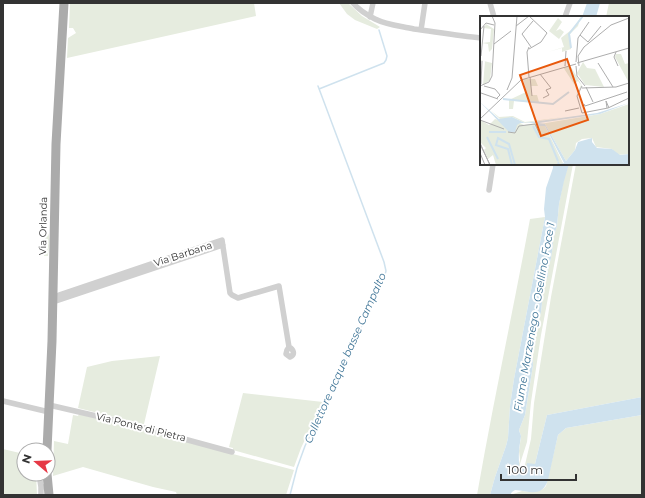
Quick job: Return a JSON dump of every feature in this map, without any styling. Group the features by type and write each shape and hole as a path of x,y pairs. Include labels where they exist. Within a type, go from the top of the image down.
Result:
{"main road":[{"name":"Via Orlanda","path":"48,442 56,144 64,3"}],"street":[{"path":"353,3 370,17 389,24 480,38"},
{"path":"370,17 373,3"},
{"path":"422,30 425,3"},
{"path":"490,3 494,16"},
{"path":"565,16 570,3"},
{"path":"489,190 493,165"},
{"name":"Via Barbana","path":"53,299 223,245 230,293 232,296 238,298 279,286 289,347"},
{"name":"Via Ponte di Pietra","path":"3,401 49,409 71,410 232,452"},
{"path":"41,495 46,490"}],"shaded area":[{"path":"70,3 254,3 256,16 67,58 68,38 76,33 73,28 69,28"},
{"path":"339,3 348,3 362,16 380,27 377,29 355,20 347,14"},
{"path":"609,3 642,3 642,397 547,415 535,464 524,469 531,439 534,403 551,297 576,165 629,165 629,16 606,16"},
{"path":"569,165 573,165 541,335 531,402 527,442 519,467 521,436 519,430 525,415 533,365 532,354 537,324 541,312 544,284 557,226 564,178"},
{"path":"545,217 514,379 510,406 508,438 490,495 477,495 530,219"},
{"path":"40,224 49,234 48,256 44,256 45,235"},
{"path":"160,356 144,424 78,408 87,367 112,361"},
{"path":"243,393 323,402 301,448 294,467 233,450 233,448 229,447"},
{"path":"79,414 294,470 286,495 177,495 176,492 83,467 56,475 56,442 54,441 68,444 73,415 78,416"},
{"path":"642,415 642,495 513,495 522,491 531,492 543,489 546,486 558,435 566,428"},
{"path":"3,449 16,452 16,482 36,482 37,495 3,495"}],"water":[{"path":"587,3 600,3 596,16 582,16"},
{"name":"Fiume Marzenego - Osellino Foce 1","path":"553,165 569,165 559,204 557,226 553,239 548,276 544,284 541,312 537,324 535,343 532,350 533,365 525,415 519,430 521,436 519,448 520,468 526,469 527,463 535,464 547,415 642,397 642,415 566,428 558,435 548,480 542,489 534,492 515,490 510,495 490,495 508,438 510,406 514,379 545,217 544,209 546,188"}],"waterway":[{"path":"319,89 384,63 387,56 379,30"},
{"name":"Collettore acque basse Campalto","path":"290,495 297,468 305,446 383,281 386,271 384,262 318,86"}]}
